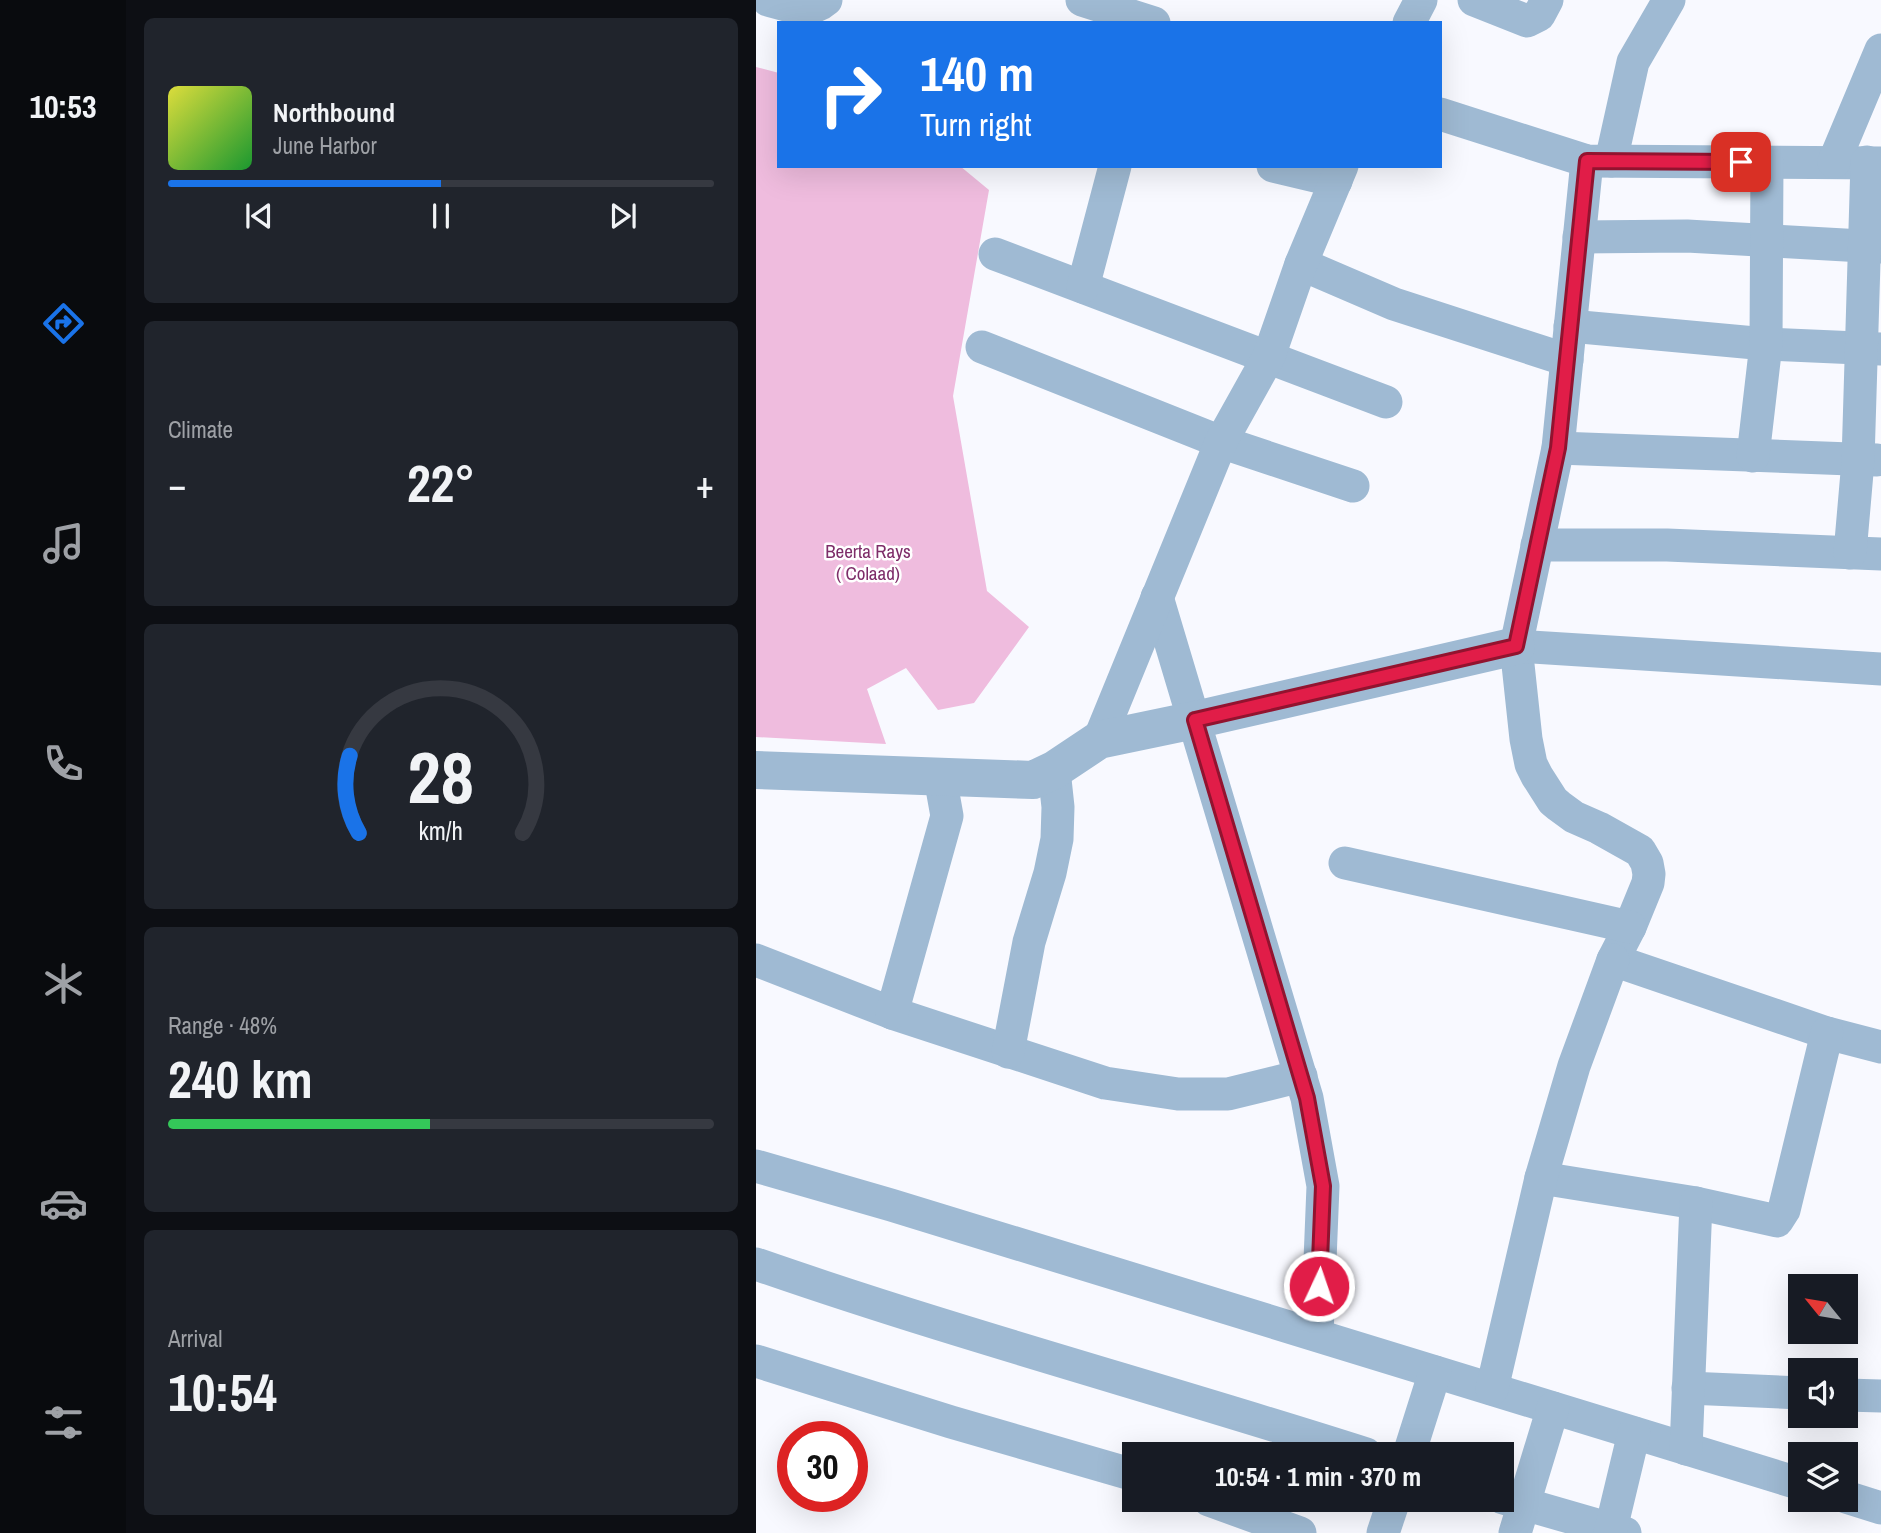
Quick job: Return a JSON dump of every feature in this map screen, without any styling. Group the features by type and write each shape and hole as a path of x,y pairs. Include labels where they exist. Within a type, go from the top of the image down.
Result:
{"street":[{"path":"768,0 811,9 825,0"},
{"path":"1082,0 1148,21"},
{"path":"1410,21 1421,0"},
{"path":"1474,0 1527,21 1539,15 1547,0"},
{"path":"1492,1389 1541,1178 1574,1066 1613,960 1630,927 1650,874 1640,851 1600,828 1574,817 1559,806 1538,776 1531,764 1526,739 1516,646 1558,448 1579,237 1599,161 1633,62 1669,0"},
{"path":"1834,162 1881,50"},
{"path":"1442,115 1599,161 1874,163 1866,553 1667,545 1538,544"},
{"path":"1753,456 1766,344 1767,162"},
{"path":"1083,287 1114,168"},
{"path":"1099,740 1221,442 1269,356 1301,264 1339,174 1290,168"},
{"path":"1579,237 1687,236 1873,246"},
{"path":"995,254 1386,401"},
{"path":"1301,264 1394,304 1567,360"},
{"path":"1570,326 1766,344 1872,348"},
{"path":"982,347 1221,442 1353,486"},
{"path":"1558,448 1869,460"},
{"path":"1157,597 1301,1076 1312,1121 1323,1186 1317,1335"},
{"path":"756,770 1033,780 1054,770 1099,740 1516,646 1881,669"},
{"path":"1008,1052 1029,942 1050,873 1057,839 1058,807 1054,770"},
{"path":"892,1013 947,816 940,777"},
{"path":"1345,863 1630,927"},
{"path":"756,960 892,1013 1105,1083 1178,1094 1228,1094 1301,1076"},
{"path":"1613,960 1827,1033 1881,1047"},
{"path":"1541,1178 1696,1203 1777,1221 1781,1217 1827,1033"},
{"path":"756,1166 1788,1480"},
{"path":"1686,1449 1696,1203"},
{"path":"756,1264 882,1307 1328,1442"},
{"path":"756,1361 1122,1472"},
{"path":"1413,1442 1435,1372"},
{"path":"1688,1388 1788,1392"},
{"path":"1858,1395 1881,1396"},
{"path":"1514,1508 1553,1408"},
{"path":"1514,1511 1616,1532 1634,1433"},
{"path":"1858,1501 1881,1508"},
{"path":"1242,1512 1300,1533"},
{"path":"1383,1533 1390,1512"}],"green space":[{"name":"Beerta Rays ( Colaad)","path":"756,67 777,72 777,168 962,168 989,190 953,396 987,591 1029,627 974,703 938,710 906,668 867,689 886,744 756,737"}],"route":[{"path":"1319,1286 1323,1186 1307,1098 1195,720 1516,646 1558,448 1587,161 1741,162"}]}
